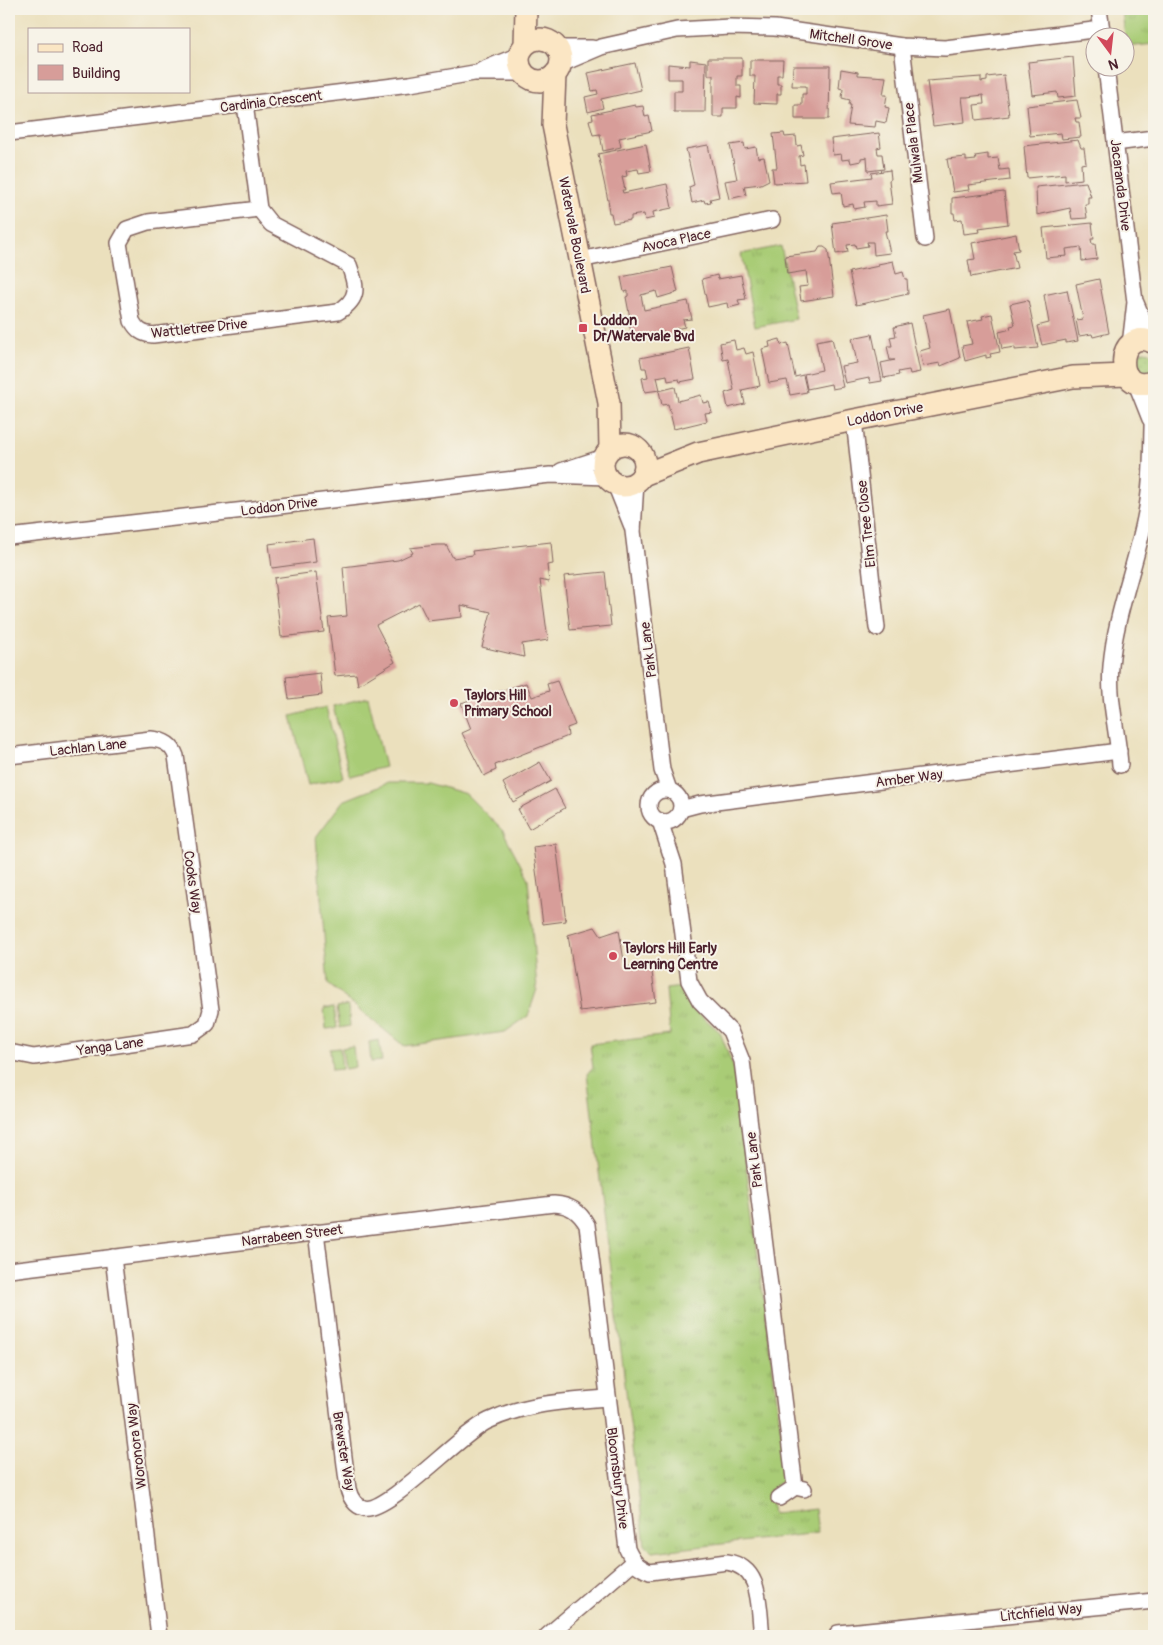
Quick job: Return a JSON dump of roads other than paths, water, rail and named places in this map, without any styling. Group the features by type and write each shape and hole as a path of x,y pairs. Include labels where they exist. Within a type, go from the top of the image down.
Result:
{"street":[{"name":"Watervale Boulevard","path":"526,9 524,63 553,125"},
{"name":"Watervale Boulevard","path":"533,9 555,57 553,125 609,403 617,460 646,463 640,479"},
{"path":"1100,9 1102,28"},
{"name":"Mitchell Grove","path":"555,57 678,30 730,27 775,28 902,46 945,48 1086,35"},
{"path":"536,39 555,57 543,80 524,63 536,39"},
{"name":"Mulwala Place","path":"902,46 925,239"},
{"name":"Cardinia Crescent","path":"9,133 410,84 524,63"},
{"name":"Jacaranda Drive","path":"1107,78 1135,302 1137,372"},
{"path":"245,104 259,209"},
{"path":"1115,143 1154,138"},
{"name":"Wattletree Drive","path":"259,209 271,224 349,265 355,282 355,295 349,305 338,312 153,335 145,334 136,328 132,321 119,242 127,229 148,222 259,209"},
{"name":"Avoca Place","path":"580,260 772,220"},
{"name":"Jacaranda Drive","path":"1135,302 1153,342"},
{"name":"Loddon Drive","path":"9,537 550,475 617,460 698,453 1073,377 1137,372 1140,340 1153,342"},
{"name":"Amber Way","path":"1137,372 1150,421"},
{"name":"Amber Way","path":"670,805 700,804 1119,758 1111,668 1127,586 1150,518 1150,421 1137,372"},
{"name":"Elm Tree Close","path":"854,420 877,628"},
{"name":"Loddon Drive","path":"617,460 625,486 698,453"},
{"name":"Park Lane","path":"617,460 633,531 662,770 670,805 671,850 689,981 700,1002 730,1031 742,1061 800,1488 779,1498"},
{"name":"Park Lane","path":"633,531 640,479"},
{"name":"Lachlan Lane","path":"9,756 152,739 166,743"},
{"name":"Cooks Way","path":"166,743 173,748 176,756 210,1010 207,1024"},
{"name":"Yanga Lane","path":"9,1052 34,1057 193,1034 207,1024"},
{"name":"Narrabeen Street","path":"9,1270 554,1204 565,1205 575,1210"},
{"name":"Bloomsbury Drive","path":"575,1210 587,1225 627,1549 633,1562"},
{"name":"Brewster Way","path":"316,1232 348,1488 350,1496 358,1506 369,1508 388,1500 466,1436 486,1422 512,1410 536,1405 608,1398"},
{"name":"Woronora Way","path":"113,1257 159,1636"},
{"path":"547,1636 633,1562 639,1568 650,1572 727,1562 739,1564 748,1570 755,1584 762,1636"},
{"name":"Litchfield Way","path":"838,1633 1154,1601"}],"place":[{"name":"Loddon Dr/Watervale Bvd","path":"583,328"},
{"name":"Taylors Hill Primary School","path":"454,703"},
{"name":"Taylors Hill Early Learning Centre","path":"613,956"}]}
